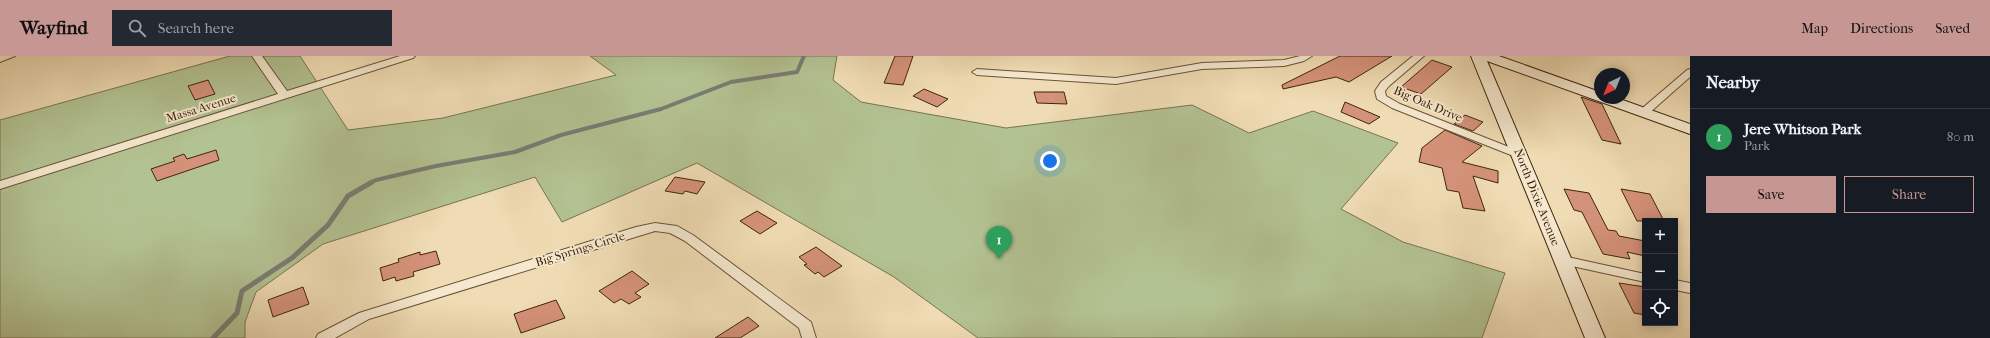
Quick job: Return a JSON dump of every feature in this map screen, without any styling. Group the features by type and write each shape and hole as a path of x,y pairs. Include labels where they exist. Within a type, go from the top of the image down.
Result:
{"street":[{"path":"0,58 10,56"},
{"path":"257,56 284,95"},
{"name":"Massa Avenue","path":"0,185 410,56"},
{"path":"977,72 1116,81 1141,78 1202,66 1284,63 1301,60 1307,56"},
{"name":"Big Oak Drive","path":"1419,56 1385,84 1380,91 1381,97 1396,106 1520,156"},
{"name":"North Dixie Avenue","path":"1478,56 1595,338"},
{"path":"1486,56 1594,95"},
{"path":"1643,113 1690,72"},
{"path":"1618,104 1690,129"},
{"name":"Big Springs Circle","path":"323,338 364,316 640,230 654,227 673,229 712,254 806,326 809,338"},
{"path":"1562,260 1642,277"},
{"path":"1678,286 1690,288"}],"green space":[{"path":"230,56 300,56 348,130 443,118 616,75 590,56 837,56 833,80 861,102 1006,128 1192,105 1249,133 1313,111 1398,143 1341,209 1403,242 1505,273 1482,338 978,338 894,277 697,163 562,222 535,177 323,244 256,292 245,322 245,338 0,338 0,120"}],"building":[{"path":"895,56 913,56 903,85 884,83"},
{"path":"1340,56 1392,56 1349,82 1336,77 1283,89 1282,85"},
{"path":"1432,60 1452,67 1421,94 1401,87"},
{"path":"208,80 215,94 195,100 188,86"},
{"path":"924,89 948,99 937,107 913,96"},
{"path":"1034,92 1064,92 1067,104 1037,103"},
{"path":"1581,97 1594,101 1594,104 1602,104 1621,144 1602,140"},
{"path":"1345,102 1380,117 1369,124 1341,112"},
{"path":"1465,115 1483,122 1473,131 1454,124"},
{"path":"1445,130 1482,146 1462,162 1498,171 1498,183 1473,176 1485,211 1463,208 1459,192 1447,190 1442,168 1419,162 1422,148"},
{"path":"216,150 219,160 157,181 151,169 175,161 173,158 184,154 187,159"},
{"path":"675,177 705,182 697,194 685,191 683,194 665,191"},
{"path":"1564,189 1589,193 1608,230 1616,231 1619,236 1642,240 1642,255 1627,252 1630,259 1603,254 1582,212 1574,210"},
{"path":"1621,189 1650,194 1662,218 1642,218 1642,221 1637,221"},
{"path":"757,211 777,223 760,234 740,221"},
{"path":"816,247 842,266 824,277 818,272 815,274 804,265 807,264 799,257"},
{"path":"436,251 440,264 413,272 414,276 396,281 395,277 383,281 380,268 399,262 398,259 420,252 420,255"},
{"path":"632,271 649,284 635,293 641,297 629,304 621,299 614,303 599,291"},
{"path":"1619,283 1642,287 1642,314 1634,313"},
{"path":"303,287 309,304 273,317 268,300"},
{"path":"556,300 565,318 521,333 514,314"},
{"path":"748,317 759,326 740,338 715,338"}],"waterway":[{"path":"372,182 436,166 515,152 561,135 661,109 731,82 797,72 804,56"},
{"path":"213,338 237,313 242,291 292,258 328,225 348,196 372,182"}],"place":[{"name":"Jere Whitson Park","path":"999,259"}]}
